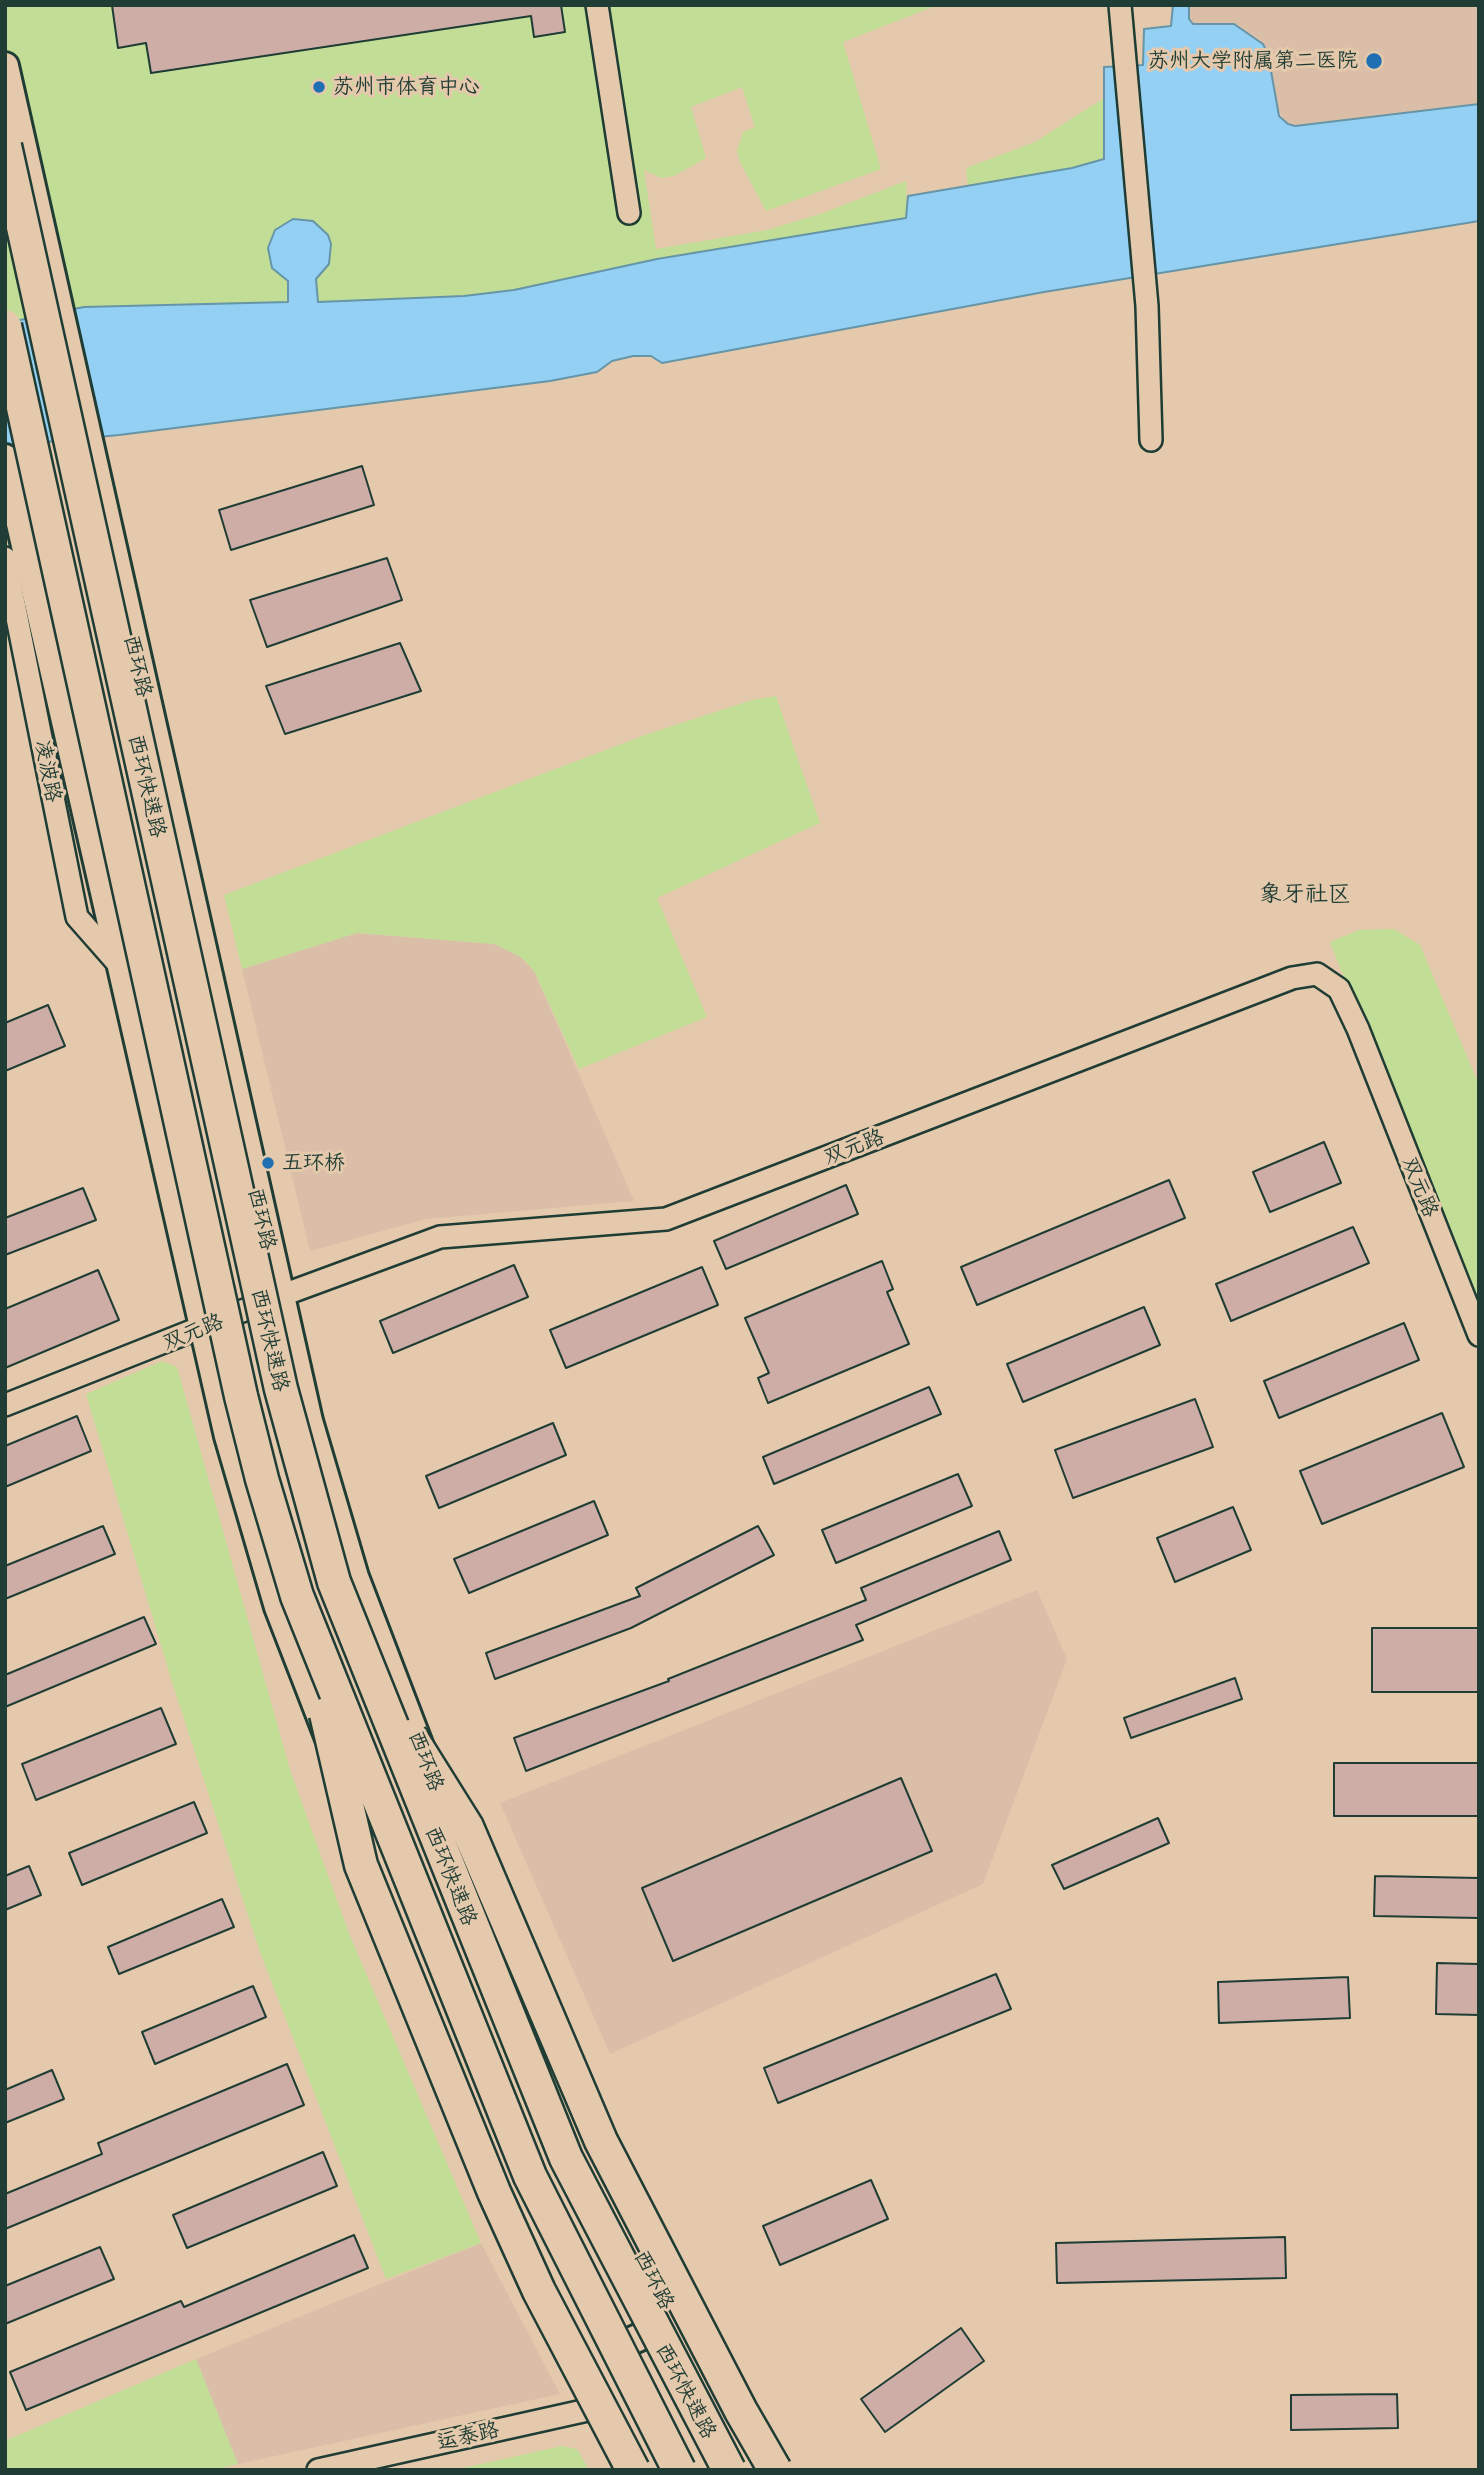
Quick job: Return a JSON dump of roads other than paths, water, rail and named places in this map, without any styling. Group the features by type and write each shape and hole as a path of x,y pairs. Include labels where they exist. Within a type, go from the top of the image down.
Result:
{"highway":[{"name":"西环快速路","path":"5,146 281,1389 334,1582 566,2158 729,2470"},
{"name":"西环快速路","path":"5,326 241,1396 261,1479 305,1621 530,2176 679,2470"},
{"path":"305,1621 361,1865 494,2192 539,2291 634,2470"},
{"path":"365,1664 467,1827 601,2141 740,2411 775,2470"}],"main road":[{"name":"西环路","path":"5,66 280,1296 309,1421 355,1577 467,1868 589,2153 675,2321 756,2470"},
{"path":"6,463 228,1437 278,1607 390,1894 506,2174 555,2284 654,2470"},
{"path":"594,2358 675,2321"}],"street":[{"path":"597,5 629,213"},
{"path":"1120,5 1147,306 1151,440"},
{"name":"凌波路","path":"5,558 77,917 122,968"},
{"name":"双元路","path":"5,1405 203,1329 280,1296 440,1237 666,1219 1292,978 1317,974 1339,989 1358,1029 1479,1335"},
{"name":"运泰路","path":"318,2470 618,2403"}],"water":[{"path":"1173,5 1189,5 1189,19 1193,24 1234,24 1263,44 1268,54 1279,116 1288,124 1295,126 1479,104 1479,221 1044,292 662,363 651,356 633,356 612,361 597,372 550,381 119,435 5,446 5,323 84,307 288,302 288,281 272,268 268,248 275,230 293,219 313,221 328,235 331,244 329,264 316,279 318,302 464,296 514,290 657,259 906,218 908,196 1072,168 1104,159 1104,67 1143,65 1144,29 1171,26"}],"place":[{"name":"苏州大学附属第二医院","path":"1374,61"},
{"name":"苏州市体育中心","path":"319,87"},
{"name":"五环桥","path":"268,1163"}],"district":[{"name":"象牙社区","path":"1305,894"}]}
